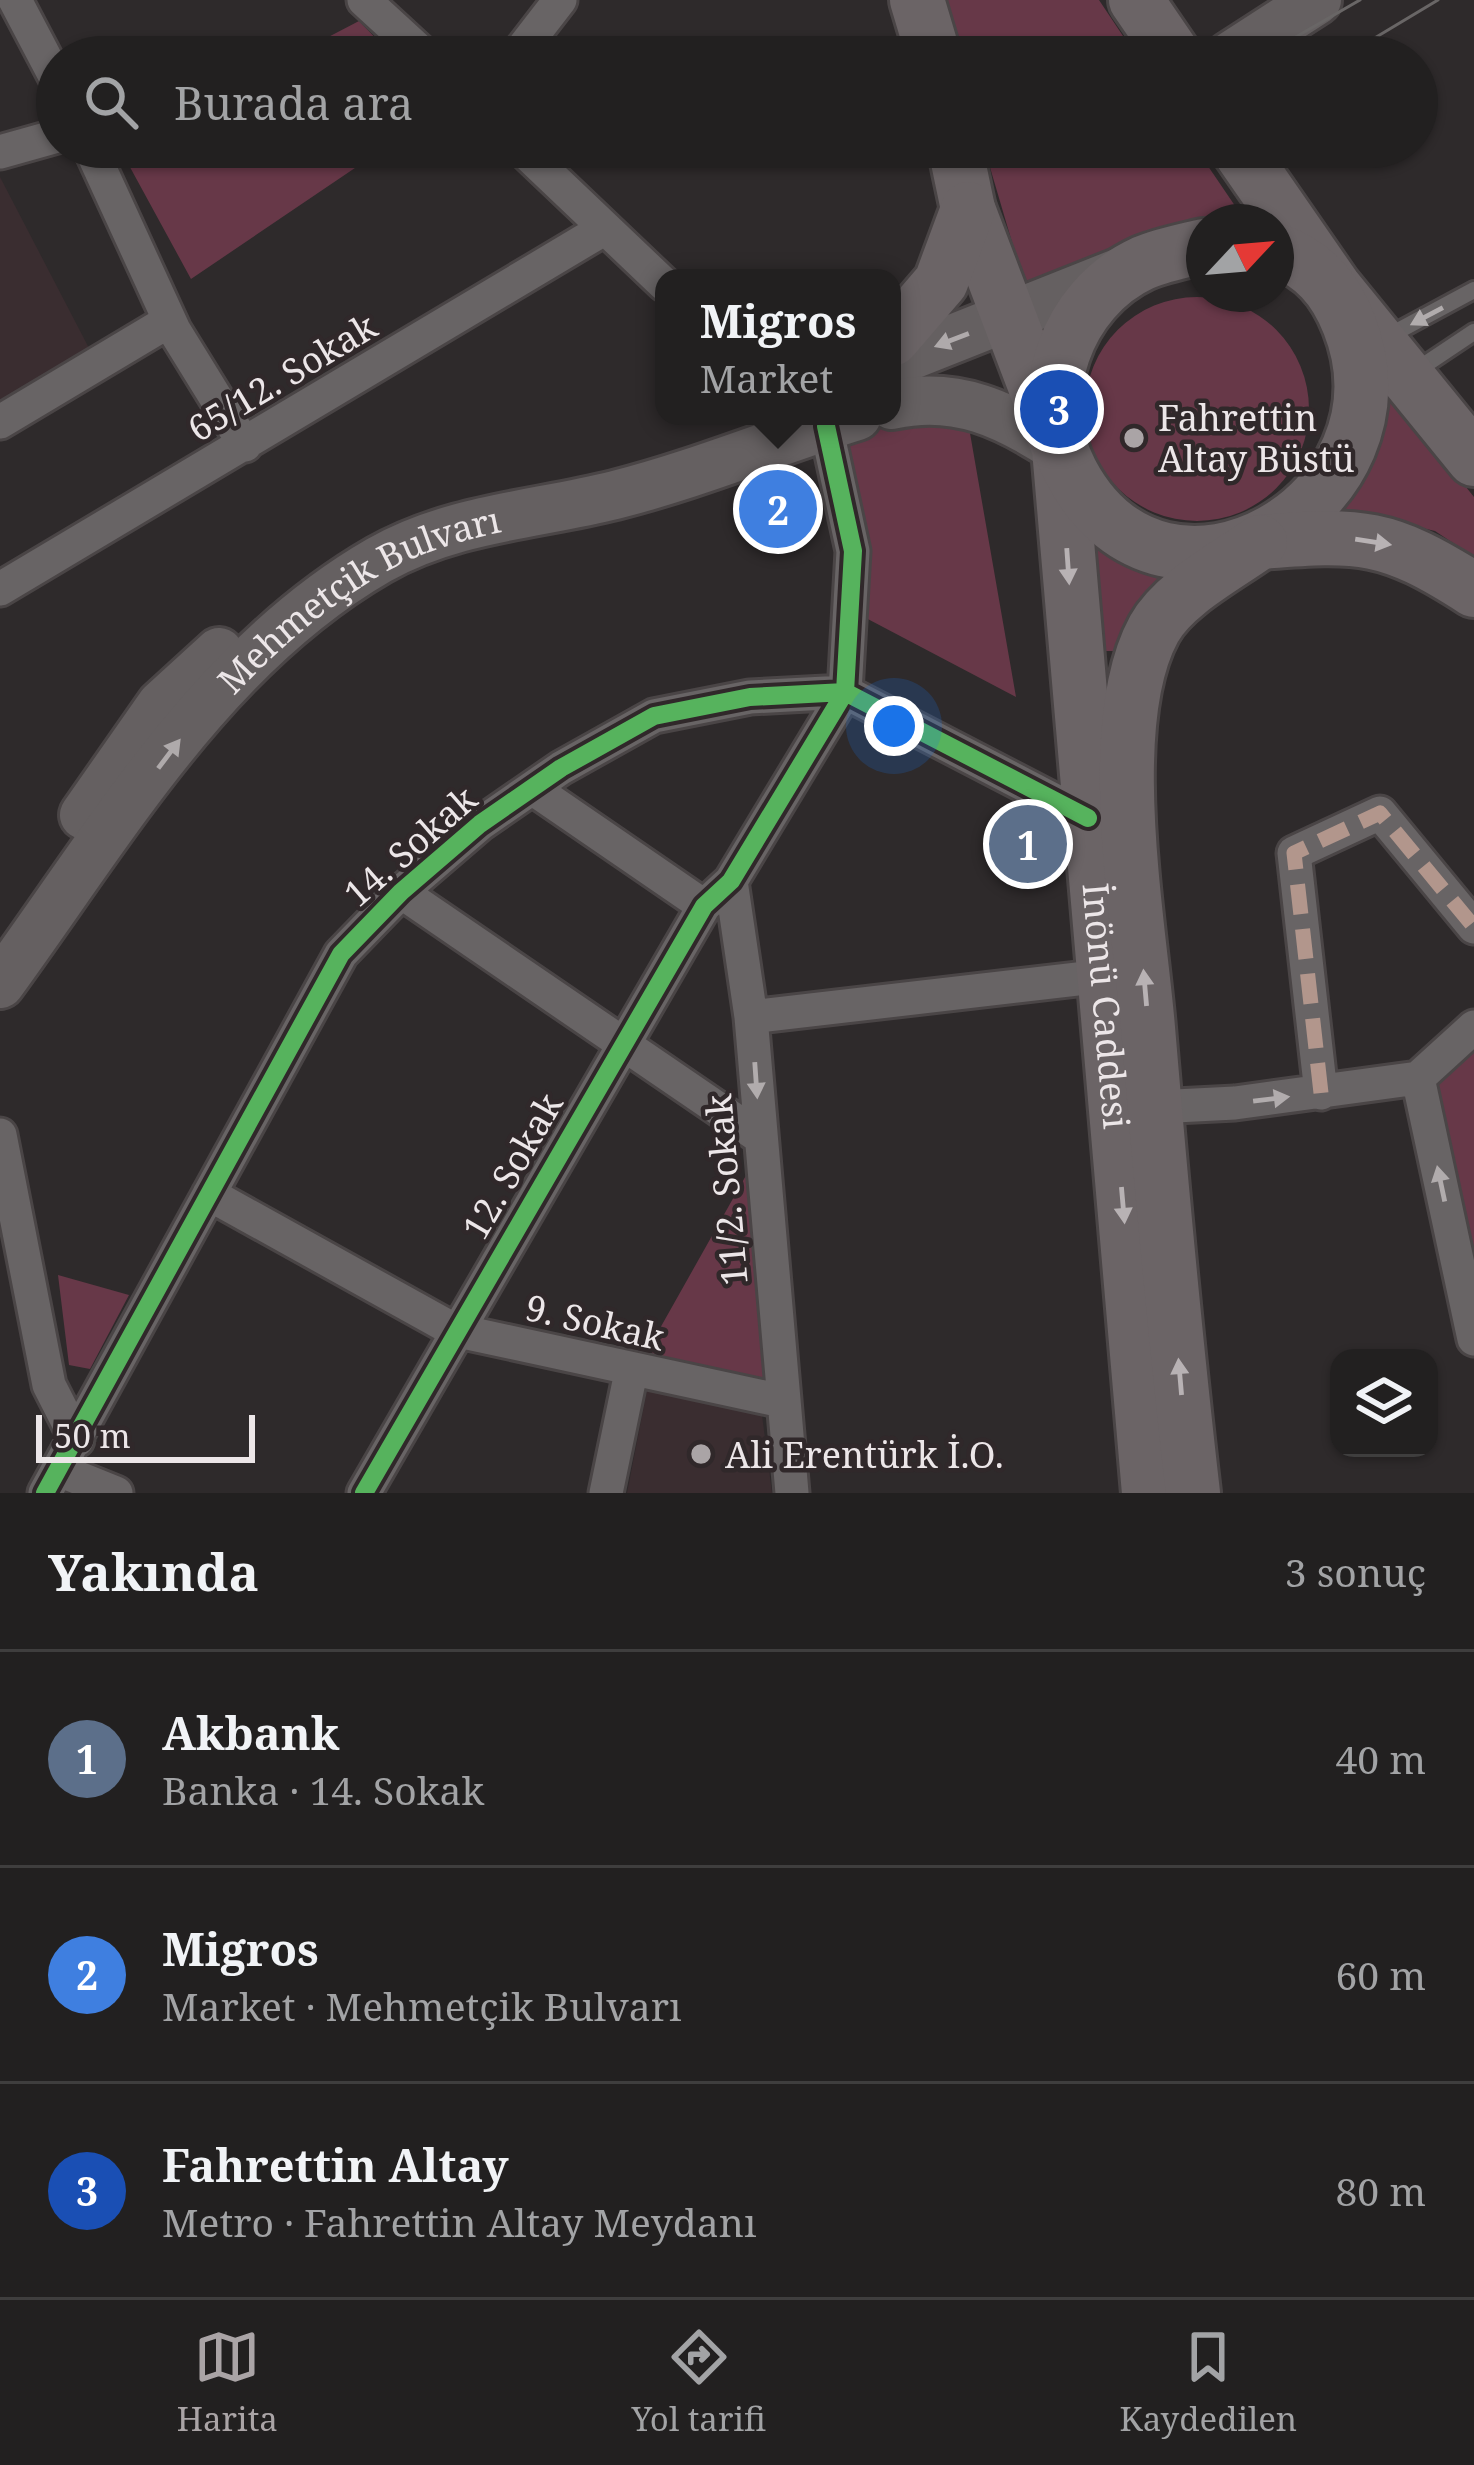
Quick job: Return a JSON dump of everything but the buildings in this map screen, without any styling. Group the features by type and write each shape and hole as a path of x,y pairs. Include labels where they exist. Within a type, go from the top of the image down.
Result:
{"main road":[{"path":"917,0 928,36"},
{"path":"1136,0 1161,36"},
{"path":"1261,36 1317,0"},
{"path":"959,168 968,209 1059,449 1081,491 1113,525 1159,548 1210,554 1260,542 1332,536 1387,543 1414,551 1474,590"},
{"path":"1252,168 1334,287 1474,459"},
{"path":"901,329 941,282 968,209"},
{"path":"901,360 1138,265 1186,251"},
{"path":"1294,261 1334,287"},
{"name":"İnönü Caddesi","path":"1138,265 1076,324 1058,364 1052,407 1149,1493"},
{"name":"İnönü Caddesi","path":"1193,1493 1128,797 1130,719 1154,628 1178,603 1296,519 1346,460 1360,418 1362,356 1334,287"},
{"path":"901,404 945,400 975,406 1012,418 1059,449"},
{"name":"Mehmetçik Bulvarı","path":"0,936 161,705 260,613 329,563 401,521 545,475 639,462 740,425"},
{"name":"Mehmetçik Bulvarı","path":"0,984 214,695 263,642 381,560 477,520 612,495 830,425"}],"street":[{"path":"15,0 36,40"},
{"path":"364,0 403,36"},
{"path":"532,36 560,0"},
{"path":"0,152 36,142"},
{"path":"100,168 169,320 244,445"},
{"path":"541,168 655,276"},
{"name":"65/12. Sokak","path":"0,589 602,230"},
{"path":"0,422 169,320"},
{"path":"842,425 854,551 845,692 1088,818"},
{"name":"14. Sokak","path":"52,1482 341,954 400,892 532,788 654,716 750,698 845,692"},
{"name":"12. Sokak","path":"364,1493 454,1330 704,906 731,881 845,692"},
{"path":"532,788 704,906"},
{"path":"1321,1093 1294,853 1380,813 1474,927"},
{"name":"11/2. Sokak","path":"731,881 752,1017 792,1493"},
{"path":"400,892 761,1138"},
{"path":"752,1017 1103,976"},
{"path":"1155,1107 1321,1093 1418,1078 1472,1032"},
{"path":"1418,1078 1474,1339"},
{"path":"0,1135 9,1227 49,1385 77,1440"},
{"name":"9. Sokak","path":"208,1194 454,1330 631,1372 782,1401"},
{"path":"606,1493 631,1372"},
{"path":"52,1482 116,1493"}],"lane":[{"path":"1394,359 1474,290"},
{"path":"1394,359 1474,332"}],"shaded area":[{"path":"938,0 1099,0 1123,36 953,36 946,30"},
{"path":"359,21 374,36 330,36"},
{"path":"130,168 355,168 191,279"},
{"path":"990,168 1209,168 1234,204 1186,204 1186,232 1024,283"},
{"path":"0,177 90,350 0,404"},
{"path":"1186,298 1186,312 1259,316 1290,347 1307,387 1307,431 1290,471 1259,502 1219,519 1175,519 1135,502 1104,471 1087,431 1087,387 1104,347 1135,316 1175,299"},
{"path":"1385,386 1474,497 1474,557 1435,531 1329,506"},
{"path":"967,416 1016,697 864,617 834,430 901,425 901,418"},
{"path":"1090,541 1115,556 1180,576 1129,651 1098,651"},
{"path":"1474,1038 1474,1339 1418,1078"},
{"path":"753,1163 768,1382 641,1362"},
{"path":"58,1275 129,1295 90,1369 69,1365"},
{"name":"Ali Erentürk İ.O.","path":"647,1390 762,1415 772,1493 627,1493"}],"tram line":[{"path":"1297,36 1360,0"},
{"path":"1378,36 1438,0"}],"marked path":[{"path":"1321,1093 1294,853 1380,813 1474,927"}],"cycle path":[{"path":"364,1493 704,906 731,881 845,692 853,551 826,426"},
{"path":"45,1493 341,954 401,892 480,824 561,768 654,716 750,697 845,692 1088,818"}],"place":[{"name":"Fahrettin Altay","path":"1059,409"},
{"name":"Fahrettin Altay Büstü","path":"1134,438"},
{"name":"Migros","path":"778,509"},
{"name":"Akbank","path":"1028,844"},
{"name":"Ali Erentürk İ.O.","path":"701,1454"}]}
